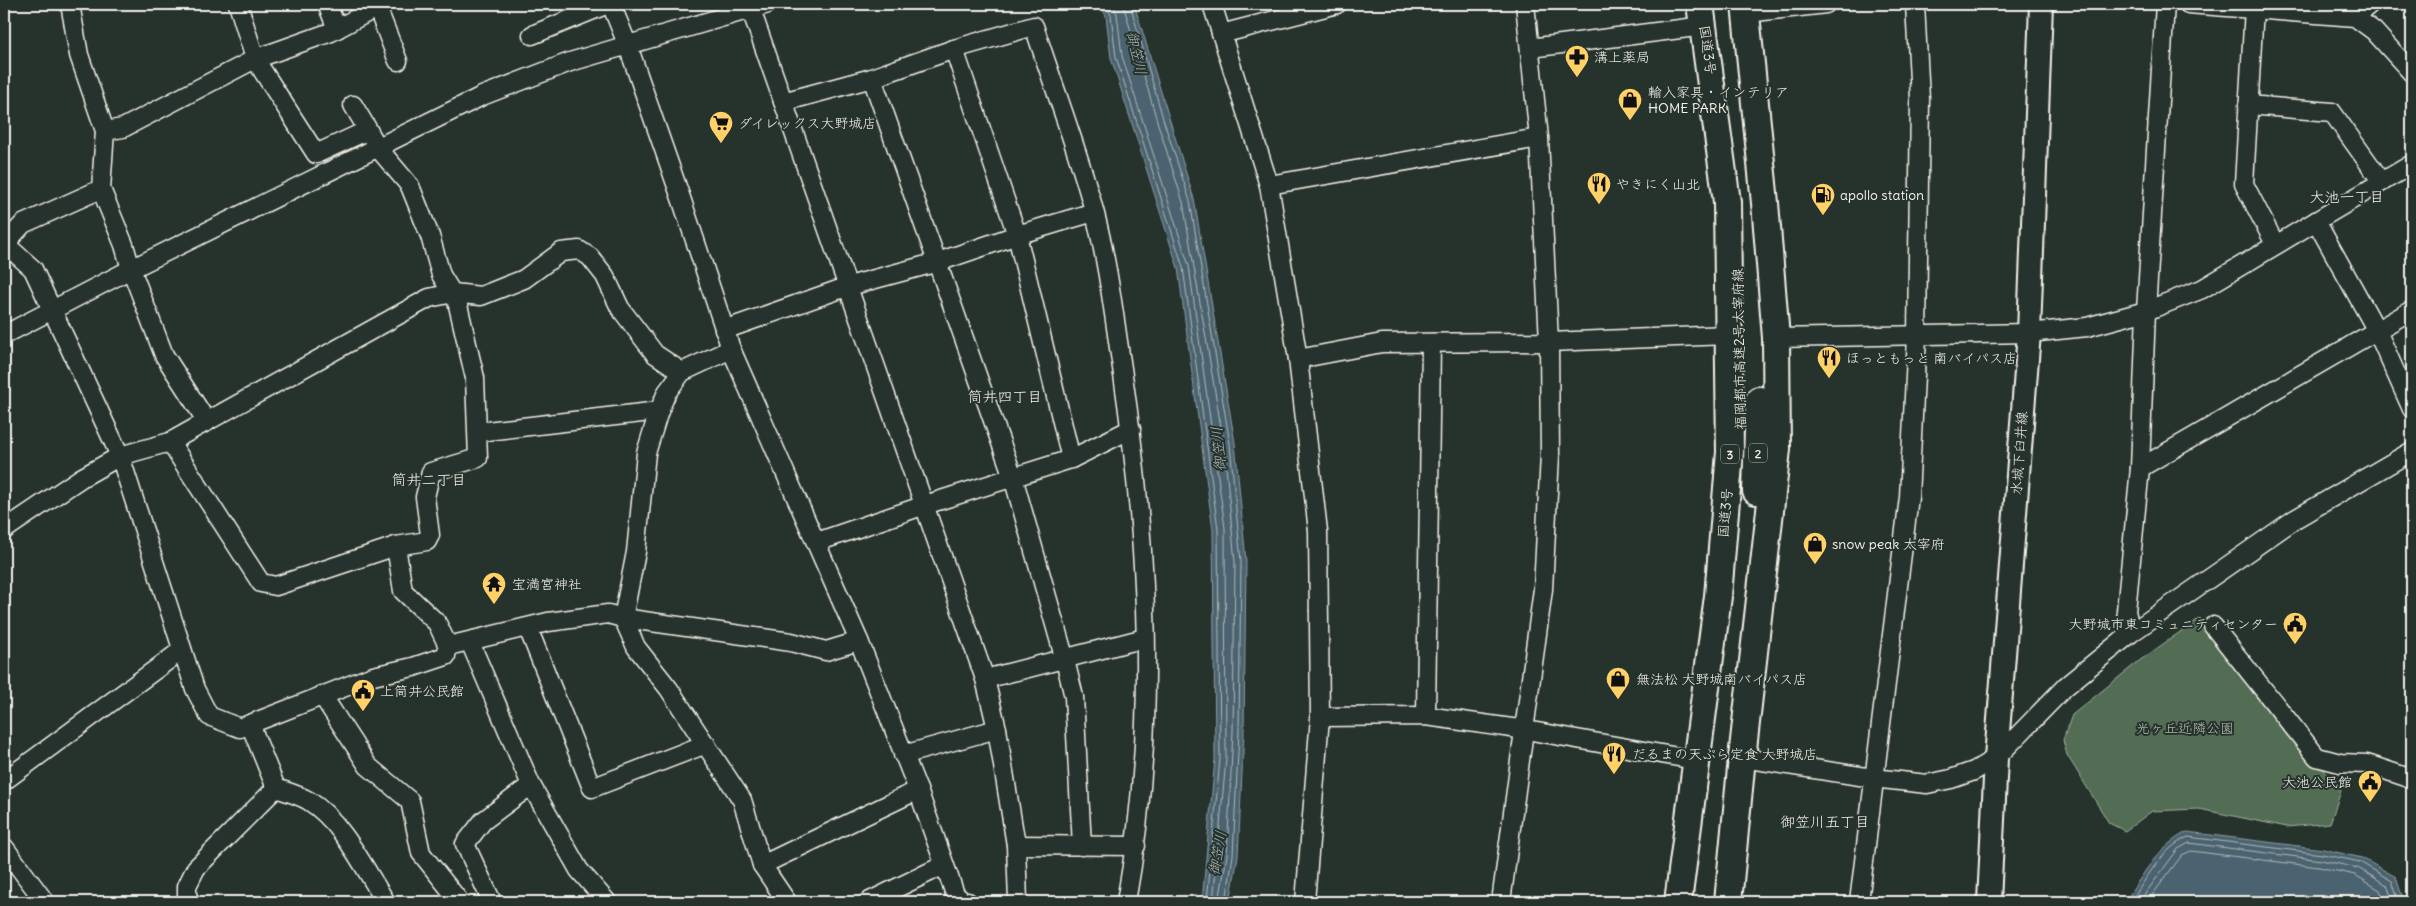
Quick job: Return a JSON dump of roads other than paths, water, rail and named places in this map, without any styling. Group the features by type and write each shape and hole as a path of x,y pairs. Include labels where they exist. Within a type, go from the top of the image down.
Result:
{"highway":[{"path":"1728,902 1742,758 1777,448 1776,338 1740,7"},
{"name":"福岡都市高速2号太宰府線","path":"1715,902 1750,588 1758,448 1760,356 1757,257 1740,7"},
{"name":"福岡都市高速2号太宰府線","path":"1692,902 1731,586 1740,448 1741,357 1738,258 1729,159 1705,11"},
{"name":"国道3号","path":"1678,902 1695,760 1718,596 1730,462 1727,202 1705,11"}],"main road":[{"name":"水城下臼井線","path":"1989,902 1996,758 2029,333 2041,4"}],"street":[{"path":"70,4 80,55 105,131 101,189 124,245 131,269 164,355 207,422"},
{"path":"327,4 337,29"},
{"path":"532,35 610,4 628,46 731,349 859,641 918,790 955,894 963,902 968,902"},
{"path":"4,335 131,269 482,96 570,62 628,46 750,7 768,4"},
{"path":"1212,4 1269,185 1298,359 1318,531 1320,717 1305,902"},
{"path":"1221,34 1337,4"},
{"path":"1501,902 1526,730 1543,589 1550,455 1549,342 1539,138 1525,4"},
{"path":"1740,7 1826,4"},
{"path":"1859,902 1909,497 1917,336 1920,99 1915,4"},
{"path":"2130,633 2126,611 2140,468 2146,311 2165,4"},
{"path":"2188,4 2355,16 2374,31 2412,73"},
{"path":"2355,16 2370,4"},
{"path":"105,131 123,128 256,60 337,29 380,5 398,61"},
{"path":"243,6 256,60 316,154 368,130"},
{"path":"750,7 985,679 997,729 1016,845 1018,902"},
{"path":"2254,8 2244,184 2275,244"},
{"path":"1530,48 1705,11"},
{"path":"783,102 872,78 954,49 1034,26 1094,212 1106,260 1131,429 1139,498 1145,638 1145,732 1136,846 1126,902"},
{"path":"954,49 1017,235 1071,459"},
{"path":"872,78 1013,477 1065,660 1074,697 1082,846"},
{"path":"170,442 261,583 276,586 396,546 427,541 430,535 425,497 431,472 478,458 475,378 457,302 441,276 430,236 410,186 378,148 353,105"},
{"path":"2248,105 2332,112 2382,182"},
{"path":"1269,185 1539,138"},
{"path":"1776,338 2029,333 2087,327 2146,311 2202,289 2412,164"},
{"path":"101,189 23,224 4,244 32,269 120,456 195,689 209,716 240,728 373,676 413,667 446,656 448,646 437,623 403,591 396,546"},
{"path":"724,330 849,286 938,262 1017,235 1094,212"},
{"path":"2316,221 2377,331 2412,409"},
{"path":"4,530 81,478 120,456 170,442 429,298 453,293 481,296 524,279 561,252 579,250 590,257 605,276 620,308 655,354 682,372"},
{"path":"2140,468 2412,310"},
{"path":"1298,359 1382,344 1549,342 1728,335"},
{"path":"1426,716 1431,343"},
{"path":"731,349 682,372 667,392 659,411 646,453 636,552 623,618 636,647 669,689 742,800 762,865 787,902"},
{"path":"478,432 659,411"},
{"path":"817,542 925,505 1071,459 1131,429"},
{"path":"1742,758 1873,778 1927,784 1964,775 1996,758 2066,686 2130,633 2295,519 2412,451"},
{"path":"448,646 528,628 608,614 623,618 791,642 826,651 859,641"},
{"path":"2213,626 2317,757 2340,764 2367,764 2412,779"},
{"path":"528,628 592,788 706,744"},
{"path":"985,679 1145,638"},
{"path":"470,642 531,785 579,870 608,902"},
{"path":"4,781 182,650"},
{"path":"322,696 368,766 410,801 421,853 460,902"},
{"path":"1320,717 1426,716 1526,730 1695,760"},
{"path":"250,724 276,788 307,799 323,810 338,829 386,902"},
{"path":"903,755 997,729"},
{"path":"492,902 465,844 483,821 531,785"},
{"path":"191,902 187,897 187,886 196,868 276,788"},
{"path":"762,865 918,790"},
{"path":"1016,845 1136,846"},
{"path":"4,847 45,902"},
{"path":"868,902 944,865"}],"water":[{"name":"御笠川","path":"1100,4 1134,4 1194,199 1235,443 1246,561 1244,731 1238,856 1230,902 1202,902 1215,759 1213,530 1178,268 1111,58 1106,16"},
{"path":"2187,832 2323,849 2362,858 2396,877 2404,902 2125,902 2159,853 2167,845"}],"place":[{"name":"溝上薬局","path":"1577,78"},
{"name":"輸入家具・インテリア HOME PARK","path":"1630,121"},
{"name":"ダイレックス大野城店","path":"721,144"},
{"name":"やきにく山北","path":"1599,205"},
{"name":"apollo station","path":"1823,216"},
{"name":"ほっともっと 南バイパス店","path":"1829,379"},
{"name":"snow peak 太宰府","path":"1815,565"},
{"name":"宝満宮神社","path":"494,605"},
{"name":"大野城市東コミュニティセンター","path":"2295,645"},
{"name":"無法松 大野城南バイパス店","path":"1618,700"},
{"name":"上筒井公民館","path":"363,712"},
{"name":"だるまの天ぷら定食 大野城店","path":"1614,775"},
{"name":"大池公民館","path":"2370,803"}],"district":[{"name":"大池一丁目","path":"2347,196"},
{"name":"筒井四丁目","path":"1005,396"},
{"name":"筒井二丁目","path":"429,479"},
{"name":"御笠川五丁目","path":"1825,821"}],"park label":[{"name":"光ヶ丘近隣公園","path":"2185,728"}]}
